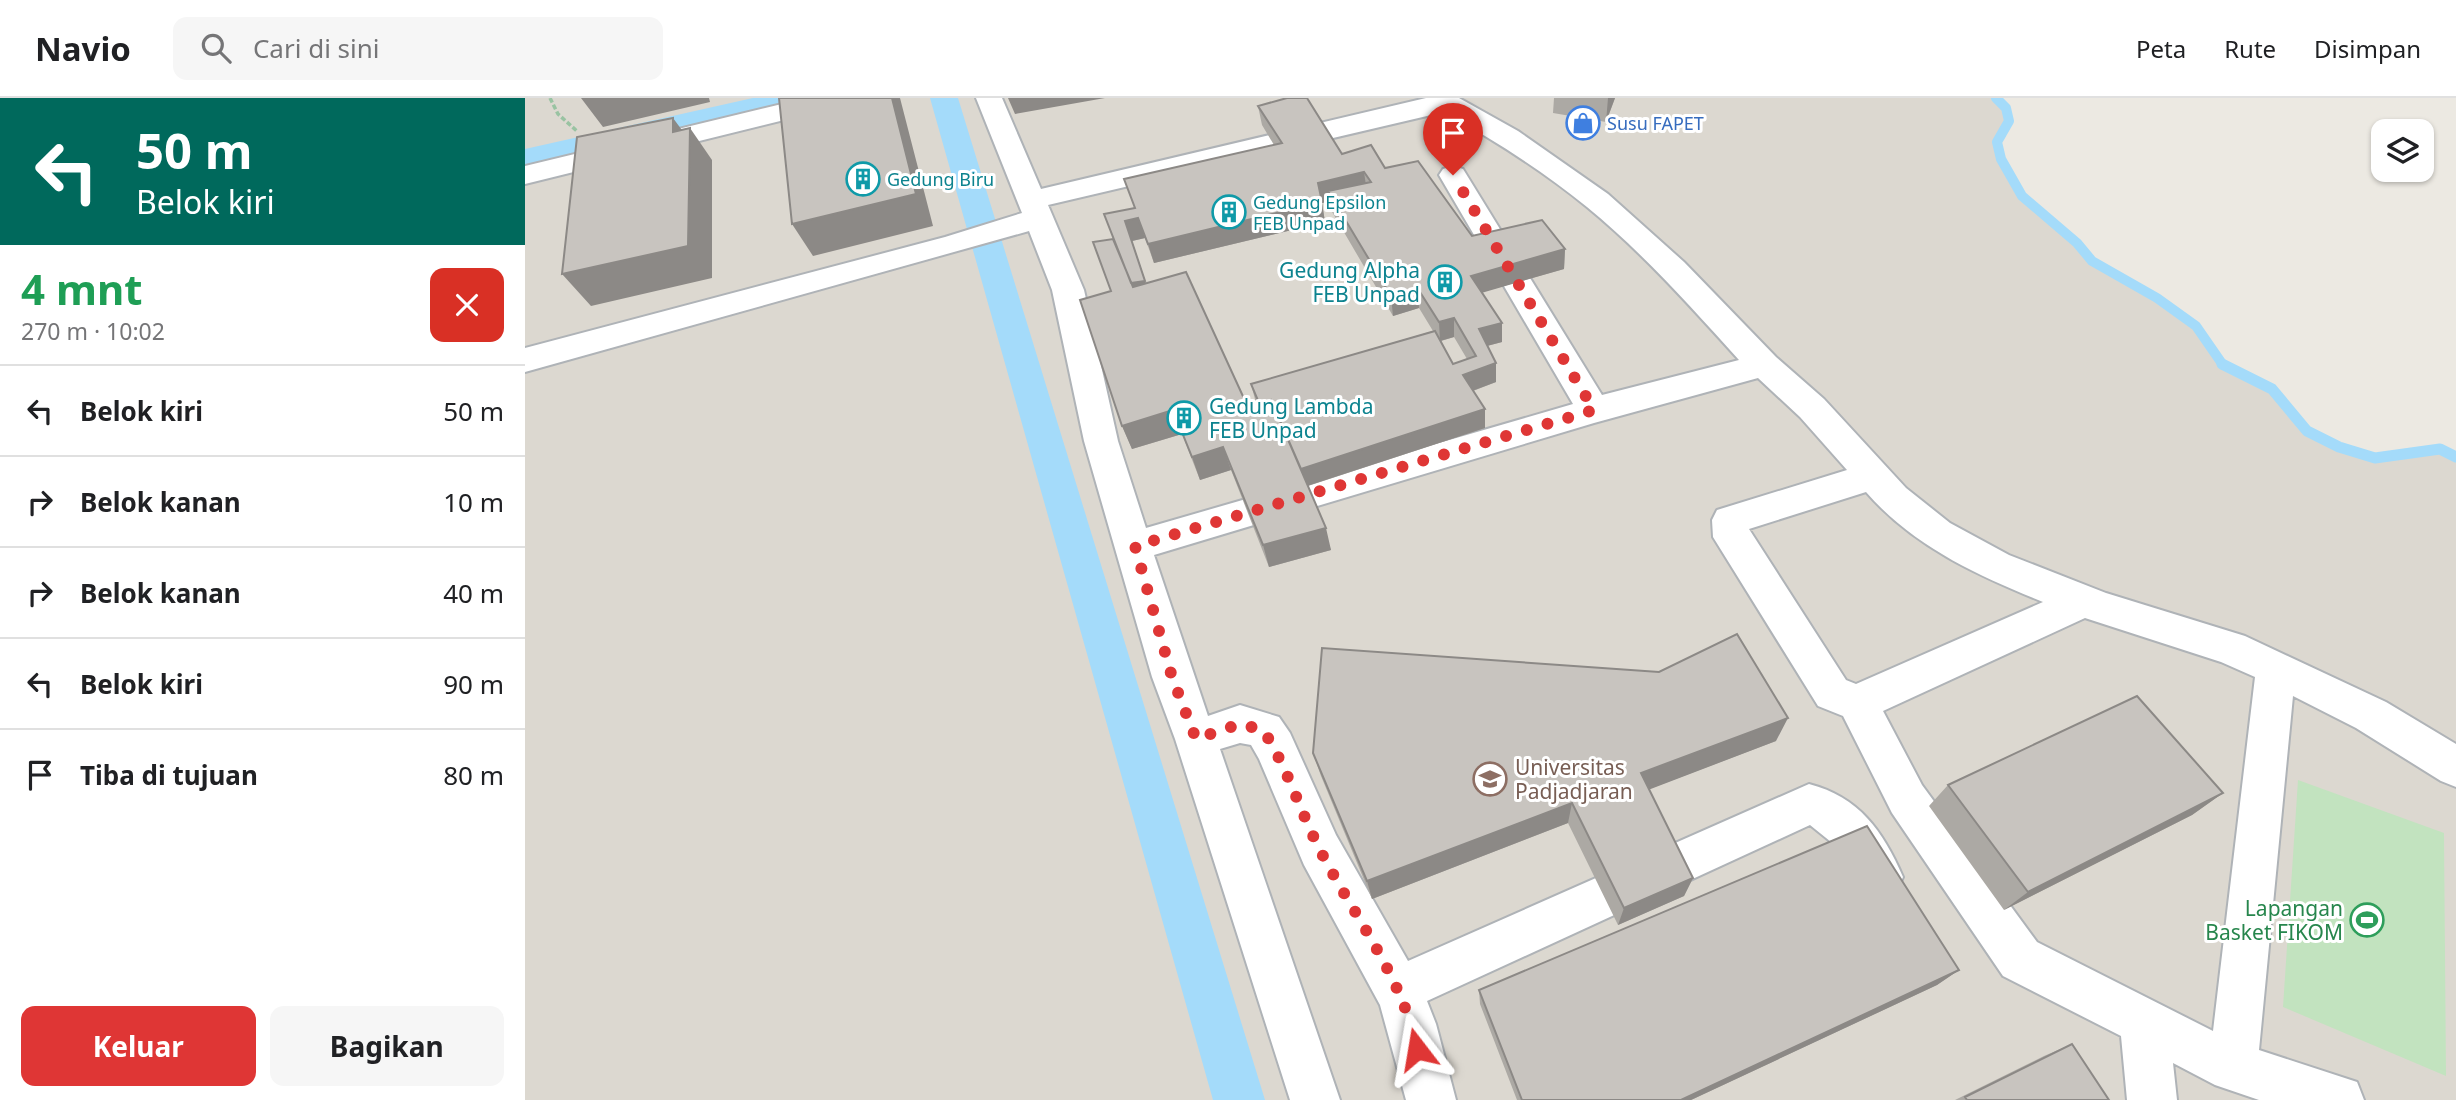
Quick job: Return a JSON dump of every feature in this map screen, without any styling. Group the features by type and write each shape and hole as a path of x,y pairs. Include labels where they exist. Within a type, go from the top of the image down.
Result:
{"lane":[{"path":"525,175 840,98"},
{"path":"989,98 1068,290 1101,441 1135,546 1172,677 1196,739 1315,1100"},
{"path":"525,360 954,244 996,229 1036,208 1444,101 1508,137 1598,201 1673,269 1764,365 1812,408 1906,511 1937,534 1996,566 2084,601 2231,648 2276,668 2371,715 2456,767"},
{"path":"1453,175 1594,410"},
{"path":"1135,546 1594,410 1764,365"},
{"path":"1873,476 1730,520 1732,537 1832,693 1857,703 1907,799 2020,959 2233,1067 2339,1100"},
{"path":"1857,703 2084,601"},
{"path":"2233,1067 2276,668"},
{"path":"1196,739 1240,724 1263,730 1275,747 1320,850 1398,990 1412,1024 1431,1100"},
{"path":"1398,990 1809,804 1828,807 1839,815 1899,906"},
{"path":"2144,1022 2152,1100"}],"shaded area":[{"name":"Universitas Padjadjaran","path":"525,98 1996,98 2006,108 2009,121 1997,142 2001,159 2022,196 2077,243 2092,261 2157,298 2196,326 2224,367 2272,389 2307,431 2339,447 2375,458 2440,449 2456,457 2456,1100 525,1100"}],"green space":[{"name":"Lapangan Basket FIKOM","path":"2298,780 2444,833 2446,1076 2283,1007"}],"building":[{"name":"Gedung Biru","path":"779,98 892,98 916,194 792,224"},
{"path":"1287,98 1307,98 1342,154 1371,145 1385,168 1418,161 1472,236 1542,220 1565,249 1471,276 1502,323 1479,329 1496,363 1463,375 1485,409 1301,469 1271,400 1259,403 1251,384 1435,331 1453,364 1476,356 1454,318 1439,322 1418,289 1391,296 1328,191 1371,182 1364,172 1318,183 1322,202 1148,244 1138,218 1125,221 1145,281 1131,283 1104,214 1135,208 1124,179 1282,143 1258,106"},
{"path":"673,118 673,132 690,128 688,246 562,274 577,137"},
{"name":"Gedung Lambda FEB Unpad","path":"1113,239 1133,287 1186,272 1247,405 1271,400 1326,528 1263,545 1223,447 1192,457 1173,410 1122,426 1080,300 1111,291 1093,242"},
{"path":"1737,634 1788,718 1641,773 1693,878 1624,908 1572,803 1367,881 1313,753 1322,648 1659,672"},
{"path":"2137,696 2223,793 2028,892 1948,785"},
{"path":"1867,826 1959,970 1681,1100 1522,1100 1479,990"},
{"path":"2072,1044 2109,1100 1967,1100 1965,1097"}],"waterway":[{"path":"525,158 790,98"},
{"path":"944,98 1239,1100"},
{"path":"1996,98 2006,108 2009,121 1997,142 2001,159 2022,196 2077,243 2092,261 2157,298 2196,326 2222,364"},
{"path":"2222,364 2272,389 2307,431 2339,447 2375,458 2440,449 2456,457"}],"place":[{"name":"Susu FAPET","path":"1583,123"},
{"name":"Gedung Biru","path":"863,179"},
{"name":"Gedung Epsilon FEB Unpad","path":"1229,212"},
{"name":"Gedung Alpha FEB Unpad","path":"1445,282"},
{"name":"Gedung Lambda FEB Unpad","path":"1184,418"},
{"name":"Universitas Padjadjaran","path":"1490,779"},
{"name":"Lapangan Basket FIKOM","path":"2367,920"}],"route":[{"path":"1417,1049 1412,1024 1398,990 1320,850 1275,747 1263,730 1240,724 1196,739 1172,677 1135,546 1594,410 1453,175"}]}
